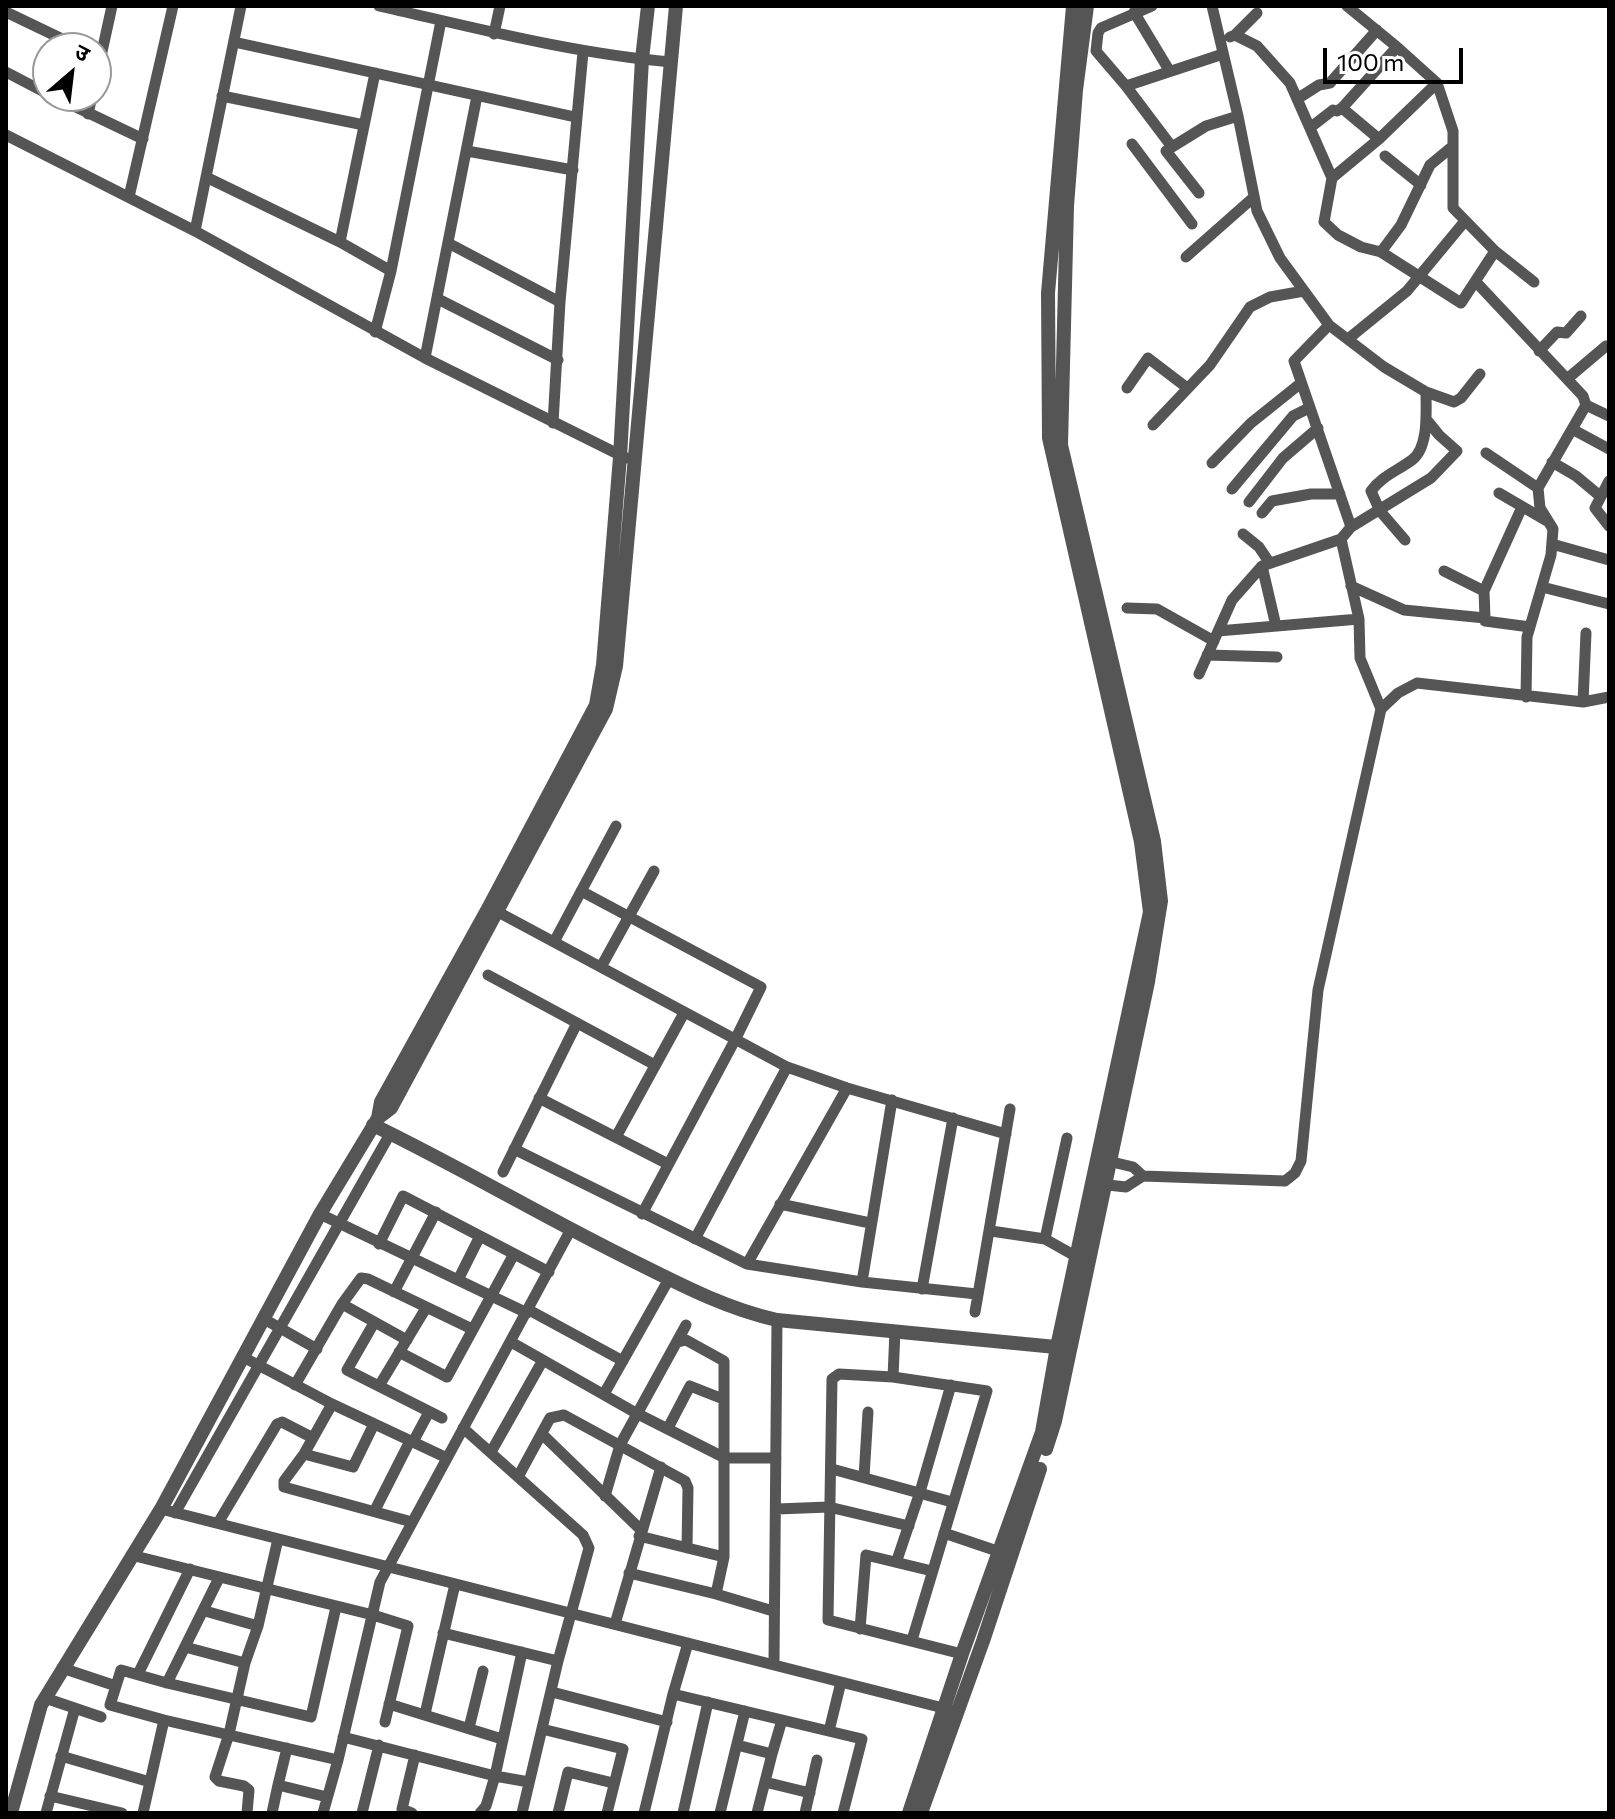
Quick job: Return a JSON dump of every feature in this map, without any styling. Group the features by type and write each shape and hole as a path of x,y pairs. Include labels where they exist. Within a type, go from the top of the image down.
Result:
{"street":[{"path":"105,32 112,6"},
{"path":"129,197 173,6"},
{"path":"195,231 241,6"},
{"path":"379,6 429,12 441,21 583,52 671,62"},
{"path":"494,34 500,6"},
{"path":"168,1511 243,1357 320,1214 376,1122 391,1108 600,724 611,697 627,458 642,59 648,6"},
{"path":"376,1122 381,1102 596,705 627,458 676,6"},
{"path":"909,1813 952,1710 962,1654 1042,1432 1103,1160 1148,982 1161,901 1154,841 1061,445 1067,206 1075,56 1073,6"},
{"path":"1075,56 1087,6"},
{"path":"1152,6 1101,28 1095,48 1126,86 1199,193"},
{"path":"1212,6 1257,211 1280,258 1304,291 1329,325 1384,367 1426,392 1454,402 1461,398 1480,374"},
{"path":"1347,6 1437,83 1453,131 1453,208 1495,251 1534,282"},
{"path":"6,12 48,32"},
{"path":"1134,12 1169,70"},
{"path":"1222,41 1235,35 1257,13"},
{"path":"375,332 391,271 441,21"},
{"path":"1297,99 1319,85 1330,83 1377,30"},
{"path":"1235,35 1257,46 1290,83 1311,127 1332,178 1324,222 1349,241 1381,252 1461,303 1495,251"},
{"path":"234,42 575,117"},
{"path":"1311,127 1333,110 1342,108 1397,47"},
{"path":"553,423 560,302 583,52"},
{"path":"1126,86 1223,54"},
{"path":"6,72 32,86"},
{"path":"340,242 375,73"},
{"path":"1332,178 1379,139 1437,83"},
{"path":"222,96 364,125"},
{"path":"425,358 477,96"},
{"path":"1342,108 1379,139"},
{"path":"84,112 143,139"},
{"path":"1147,164 1206,126 1238,116"},
{"path":"6,135 195,231 375,332 627,458"},
{"path":"1132,144 1192,224"},
{"path":"1381,252 1401,225 1430,165 1453,146"},
{"path":"467,151 573,170"},
{"path":"1385,156 1421,185"},
{"path":"208,178 340,242 391,271"},
{"path":"1186,257 1254,197"},
{"path":"1348,339 1407,291 1465,221"},
{"path":"450,244 560,302"},
{"path":"1476,282 1583,396 1586,405 1609,416"},
{"path":"1153,425 1210,365 1250,307 1270,297 1304,291"},
{"path":"438,299 558,360"},
{"path":"1539,351 1557,332 1566,333 1581,316"},
{"path":"1329,325 1294,361 1351,527"},
{"path":"1567,379 1606,346"},
{"path":"1127,388 1148,358 1186,387"},
{"path":"1212,463 1251,423 1301,383"},
{"path":"1405,540 1380,511 1371,491 1387,475 1415,458 1420,450 1426,419 1426,392"},
{"path":"1526,697 1527,637 1542,587 1553,529 1540,508 1538,488 1586,405"},
{"path":"1232,489 1293,416 1309,408"},
{"path":"1199,674 1232,600 1266,564 1341,539 1351,527 1431,478 1457,451 1426,419"},
{"path":"1249,502 1283,458 1318,428"},
{"path":"1572,429 1609,449"},
{"path":"1486,453 1538,488"},
{"path":"1552,462 1576,476 1600,496"},
{"path":"1609,481 1595,508 1609,526"},
{"path":"1499,493 1548,521"},
{"path":"1262,513 1272,501 1311,494 1340,494"},
{"path":"1522,507 1484,591 1485,621 1530,627"},
{"path":"1243,534 1259,547 1266,564 1276,626"},
{"path":"1341,539 1359,619 1360,658 1381,709"},
{"path":"1552,544 1609,560"},
{"path":"1444,571 1484,591"},
{"path":"1351,586 1407,610 1485,618"},
{"path":"1542,587 1609,604"},
{"path":"1127,608 1157,609 1216,636 1276,626 1359,619"},
{"path":"1583,702 1586,633"},
{"path":"1207,655 1277,657"},
{"path":"1098,1184 1126,1187 1143,1176 1285,1181 1295,1173 1301,1161 1318,990 1381,709 1398,693 1417,683 1583,702 1609,697"},
{"path":"554,942 616,826"},
{"path":"601,967 654,871"},
{"path":"581,891 761,987 642,1214"},
{"path":"498,912 787,1067 847,1088 1006,1134"},
{"path":"488,975 655,1065"},
{"path":"616,1137 684,1013"},
{"path":"503,1172 577,1023"},
{"path":"695,1239 787,1067"},
{"path":"747,1264 847,1088"},
{"path":"539,1098 668,1164"},
{"path":"862,1282 892,1100"},
{"path":"975,1312 1010,1109"},
{"path":"922,1289 953,1118"},
{"path":"376,1122 390,1134 570,1231 730,1306 777,1320 1063,1348"},
{"path":"11,1813 45,1698 131,1555 168,1511 259,1366 390,1134"},
{"path":"1045,1239 1067,1138"},
{"path":"514,1149 747,1264 862,1282 977,1294"},
{"path":"1103,1160 1133,1167 1143,1176"},
{"path":"921,1813 952,1710 1054,1425 1077,1257 1098,1184"},
{"path":"379,1244 403,1196 549,1272"},
{"path":"780,1204 870,1223"},
{"path":"394,1292 436,1212"},
{"path":"320,1214 493,1295 623,1361"},
{"path":"323,1813 380,1582 570,1231"},
{"path":"991,1231 1045,1239 1077,1257"},
{"path":"458,1280 480,1236"},
{"path":"399,1352 447,1377 514,1254"},
{"path":"295,1385 342,1304 361,1278 472,1329"},
{"path":"604,1394 669,1279"},
{"path":"342,1304 407,1340"},
{"path":"379,1386 426,1308"},
{"path":"264,1319 317,1349"},
{"path":"774,1663 777,1320"},
{"path":"374,1323 347,1370 442,1418"},
{"path":"605,1496 620,1445 686,1325"},
{"path":"893,1377 895,1331"},
{"path":"678,1342 686,1340 724,1361 724,1557 716,1594"},
{"path":"511,1342 636,1413 725,1458 776,1458"},
{"path":"243,1357 332,1404 447,1458"},
{"path":"491,1452 543,1360"},
{"path":"912,1640 987,1391 893,1377 839,1374 832,1379 828,1620 962,1654"},
{"path":"897,1560 951,1385"},
{"path":"668,1428 690,1386 723,1399"},
{"path":"332,1404 304,1454 284,1481 284,1487 412,1522"},
{"path":"375,1510 429,1412"},
{"path":"864,1477 868,1412"},
{"path":"519,1475 550,1418 564,1415 681,1477 687,1484 687,1548"},
{"path":"218,1523 277,1424 282,1422 313,1438"},
{"path":"304,1454 353,1467 374,1424"},
{"path":"463,1428 519,1475 587,1540 589,1548 522,1813"},
{"path":"542,1434 640,1533 724,1557"},
{"path":"615,1624 661,1467"},
{"path":"832,1469 952,1502"},
{"path":"777,1509 829,1507 909,1526"},
{"path":"168,1511 952,1710"},
{"path":"944,1533 1000,1552"},
{"path":"247,1813 249,1790 215,1777 258,1626 278,1539"},
{"path":"131,1555 408,1626 385,1722"},
{"path":"860,1629 866,1555 897,1560 932,1571"},
{"path":"138,1674 190,1569"},
{"path":"629,1573 773,1611"},
{"path":"167,1683 219,1578"},
{"path":"425,1714 455,1584"},
{"path":"336,1607 311,1717 121,1670 110,1705 338,1760"},
{"path":"205,1611 258,1626"},
{"path":"443,1633 558,1661"},
{"path":"644,1813 688,1643"},
{"path":"185,1647 245,1663"},
{"path":"480,1813 486,1806 495,1776 522,1652"},
{"path":"62,1668 116,1686"},
{"path":"469,1728 483,1671"},
{"path":"829,1731 841,1682"},
{"path":"552,1692 667,1722"},
{"path":"673,1694 862,1739 843,1813"},
{"path":"45,1698 101,1717"},
{"path":"683,1813 708,1702"},
{"path":"389,1704 502,1739"},
{"path":"46,1813 75,1708"},
{"path":"720,1813 745,1711"},
{"path":"143,1813 164,1720"},
{"path":"757,1813 782,1720"},
{"path":"542,1729 623,1749 607,1813"},
{"path":"343,1737 529,1782"},
{"path":"362,1813 379,1745"},
{"path":"737,1745 772,1754"},
{"path":"272,1813 287,1748"},
{"path":"412,1813 402,1809 415,1755"},
{"path":"61,1756 150,1782"},
{"path":"805,1813 817,1760"},
{"path":"558,1813 568,1772 613,1783"},
{"path":"765,1782 810,1793"},
{"path":"278,1785 327,1797"},
{"path":"50,1796 122,1813"}]}
